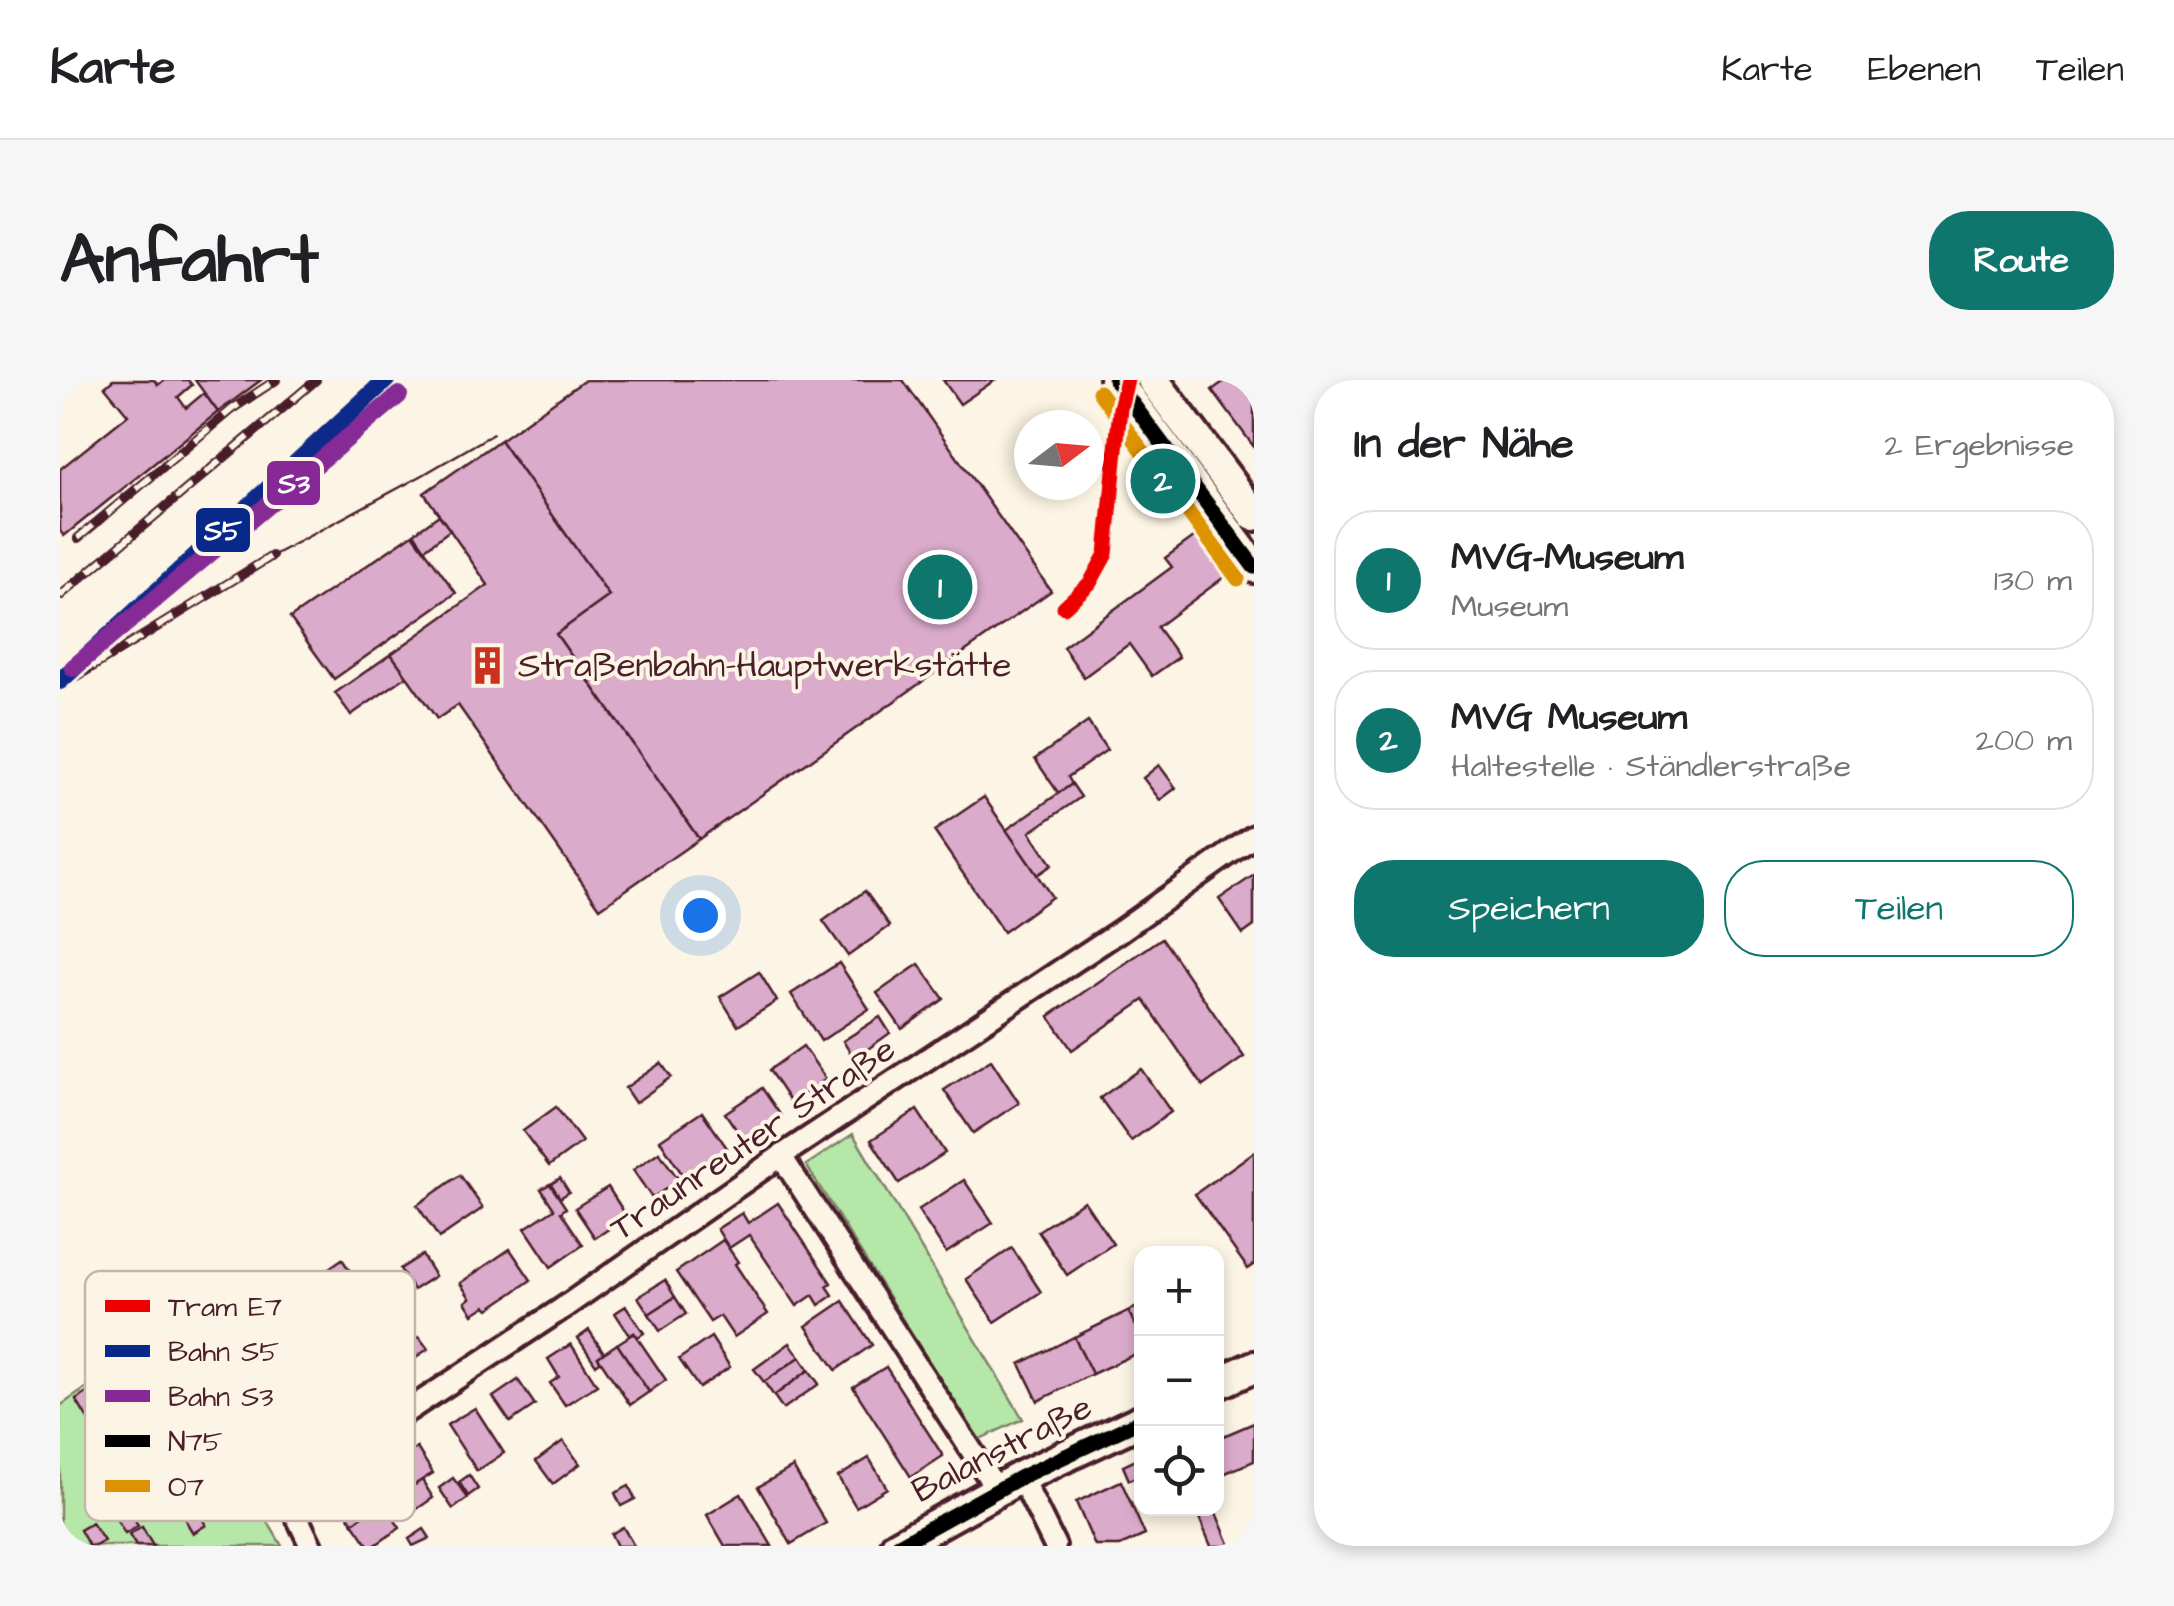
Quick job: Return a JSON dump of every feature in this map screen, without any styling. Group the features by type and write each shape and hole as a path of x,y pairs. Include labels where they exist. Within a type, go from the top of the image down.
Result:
{"main road":[{"path":"1153,380 1254,514"},
{"path":"1119,382 1254,567"},
{"path":"1224,1380 1254,1367"},
{"name":"Balanstraße","path":"896,1546 1009,1484 1134,1424"}],"street":[{"name":"Traunreuter Straße","path":"415,1406 976,1029 1254,836"},
{"path":"782,1156 1055,1546"},
{"path":"299,1521 311,1546"}],"green space":[{"path":"853,1134 1023,1419 978,1440 806,1165"},
{"path":"85,1389 85,1521 267,1521 282,1546 60,1546 60,1406"}],"building":[{"path":"113,380 154,380 158,385 164,380 188,380 192,385 178,397 186,408 204,393 218,412 64,536 60,531 60,469 128,415 105,387"},
{"path":"195,380 261,380 218,412"},
{"path":"585,380 903,380 1051,591 699,839 556,634 609,596 500,440"},
{"path":"943,380 995,380 960,404"},
{"path":"1226,380 1254,380 1254,447 1212,390"},
{"name":"Straßenbahn-Hauptwerkstätte","path":"500,440 609,596 556,634 699,839 600,908 458,705 437,719 391,654 488,585 424,493"},
{"path":"439,515 450,530 425,549 414,533"},
{"path":"413,534 456,593 334,679 290,618"},
{"path":"1198,534 1227,575 1157,627 1179,657 1152,676 1129,644 1084,677 1063,647 1172,567 1165,558"},
{"path":"391,654 407,676 351,715 335,693"},
{"path":"1088,722 1107,750 1068,777 1072,784 1059,794 1035,759"},
{"path":"1159,765 1176,788 1160,800 1143,778"},
{"path":"1072,784 1081,797 1030,832 1052,865 1037,875 1006,830"},
{"path":"984,797 1052,897 1003,932 934,831"},
{"path":"1254,875 1254,926 1243,934 1219,899"},
{"path":"865,891 890,926 848,956 823,921"},
{"path":"1162,938 1244,1057 1203,1086 1144,1000 1072,1050 1049,1016"},
{"path":"839,963 869,1009 821,1041 791,994"},
{"path":"919,964 944,999 902,1029 877,993"},
{"path":"759,972 777,1001 738,1026 720,997"},
{"path":"880,1017 890,1033 854,1059 843,1041"},
{"path":"803,1046 826,1079 791,1103 769,1070"},
{"path":"991,1060 1019,1103 973,1133 944,1090"},
{"path":"661,1063 671,1077 635,1103 625,1088"},
{"path":"1141,1069 1171,1112 1131,1141 1100,1098"},
{"path":"762,1088 781,1116 744,1141 725,1113"},
{"path":"556,1107 582,1142 549,1166 523,1131"},
{"path":"917,1110 945,1153 899,1183 871,1140"},
{"path":"702,1112 727,1148 684,1177 660,1140"},
{"path":"659,1152 679,1180 652,1198 633,1170"},
{"path":"1254,1152 1254,1265 1248,1269 1195,1194"},
{"path":"460,1175 483,1208 439,1238 417,1205"},
{"path":"560,1178 569,1192 560,1198 551,1184"},
{"path":"964,1180 993,1223 946,1253 918,1210"},
{"path":"550,1184 566,1208 561,1212 583,1245 551,1267 525,1228 554,1209 541,1189"},
{"path":"608,1187 627,1217 595,1238 575,1208"},
{"path":"1084,1201 1113,1244 1067,1275 1038,1231"},
{"path":"778,1203 831,1283 827,1286 833,1295 819,1305 813,1295 797,1306 749,1235 729,1248 717,1229 742,1213 748,1223"},
{"path":"723,1240 768,1314 734,1337 720,1316 710,1322 676,1272"},
{"path":"1012,1248 1041,1292 995,1322 966,1279"},
{"path":"510,1249 531,1280 489,1309 486,1306 473,1314 465,1302 470,1298 460,1283"},
{"path":"422,1255 435,1276 415,1289 415,1271 400,1269"},
{"path":"342,1259 350,1271 325,1271"},
{"path":"665,1280 675,1297 649,1314 638,1297"},
{"path":"675,1297 686,1314 660,1331 649,1314"},
{"path":"843,1301 872,1345 836,1370 806,1326"},
{"path":"626,1306 644,1333 638,1337 634,1333 630,1336 615,1313"},
{"path":"1128,1311 1134,1323 1134,1355 1092,1374 1074,1337"},
{"path":"589,1330 604,1353 596,1365 578,1338"},
{"path":"634,1333 666,1380 649,1392 617,1344"},
{"path":"419,1337 428,1349 415,1358 415,1340"},
{"path":"711,1337 730,1367 699,1388 679,1359"},
{"path":"1074,1337 1092,1374 1038,1401 1020,1364"},
{"path":"790,1343 800,1357 764,1382 754,1369"},
{"path":"571,1344 597,1385 565,1405 550,1383 559,1377 548,1359"},
{"path":"617,1344 649,1392 630,1405 598,1357"},
{"path":"800,1357 809,1370 774,1396 764,1382"},
{"path":"886,1367 943,1456 911,1477 853,1387"},
{"path":"809,1370 819,1384 783,1409 774,1396"},
{"path":"518,1380 535,1405 510,1422 493,1397"},
{"path":"85,1394 85,1415 76,1400"},
{"path":"475,1408 504,1453 477,1471 447,1425"},
{"path":"1254,1423 1254,1461 1224,1474 1224,1436"},
{"path":"563,1441 580,1464 553,1484 536,1461"},
{"path":"415,1449 433,1473 415,1485"},
{"path":"869,1458 887,1488 856,1507 838,1477"},
{"path":"1134,1461 1134,1478 1129,1480 1123,1466"},
{"path":"793,1467 826,1523 791,1544 758,1487"},
{"path":"469,1475 478,1489 468,1496 459,1482"},
{"path":"453,1478 468,1498 453,1509 439,1488"},
{"path":"422,1480 433,1498 417,1509 415,1506 415,1485"},
{"path":"1121,1481 1145,1535 1120,1546 1095,1546 1076,1502"},
{"path":"629,1486 635,1499 621,1506 615,1493"},
{"path":"741,1494 772,1546 725,1546 707,1515"},
{"path":"1198,1516 1217,1516 1230,1546 1211,1546"},
{"path":"117,1521 135,1521 138,1526 125,1534"},
{"path":"186,1521 204,1521 206,1525 193,1533"},
{"path":"395,1521 400,1528 369,1546 353,1523"},
{"path":"92,1523 104,1541 89,1546 80,1530"},
{"path":"142,1527 153,1546 136,1546 129,1535"},
{"path":"623,1527 634,1546 617,1546 611,1534"},
{"path":"424,1529 430,1538 413,1546 409,1539"}],"tram line":[{"name":"E7","path":"1064,607 1090,583 1106,554 1120,408 1127,380"},
{"path":"272,556 493,434"}],"railway":[{"path":"78,538 232,409 276,380"},
{"path":"60,596 316,380"},
{"path":"60,687 272,556"}],"rail line":[{"name":"S5","path":"60,681 386,380"},
{"name":"S3","path":"73,668 399,395"}],"transit line":[{"name":"N75","path":"1115,380 1254,567"},
{"name":"O7","path":"1099,392 1238,579"},
{"name":"N75","path":"897,1546 1021,1477 1134,1424"}],"place":[{"name":"MVG Museum","path":"1163,481"},
{"name":"MVG-Museum","path":"940,587"},
{"name":"Straßenbahn-Hauptwerkstätte","path":"488,665"}]}
